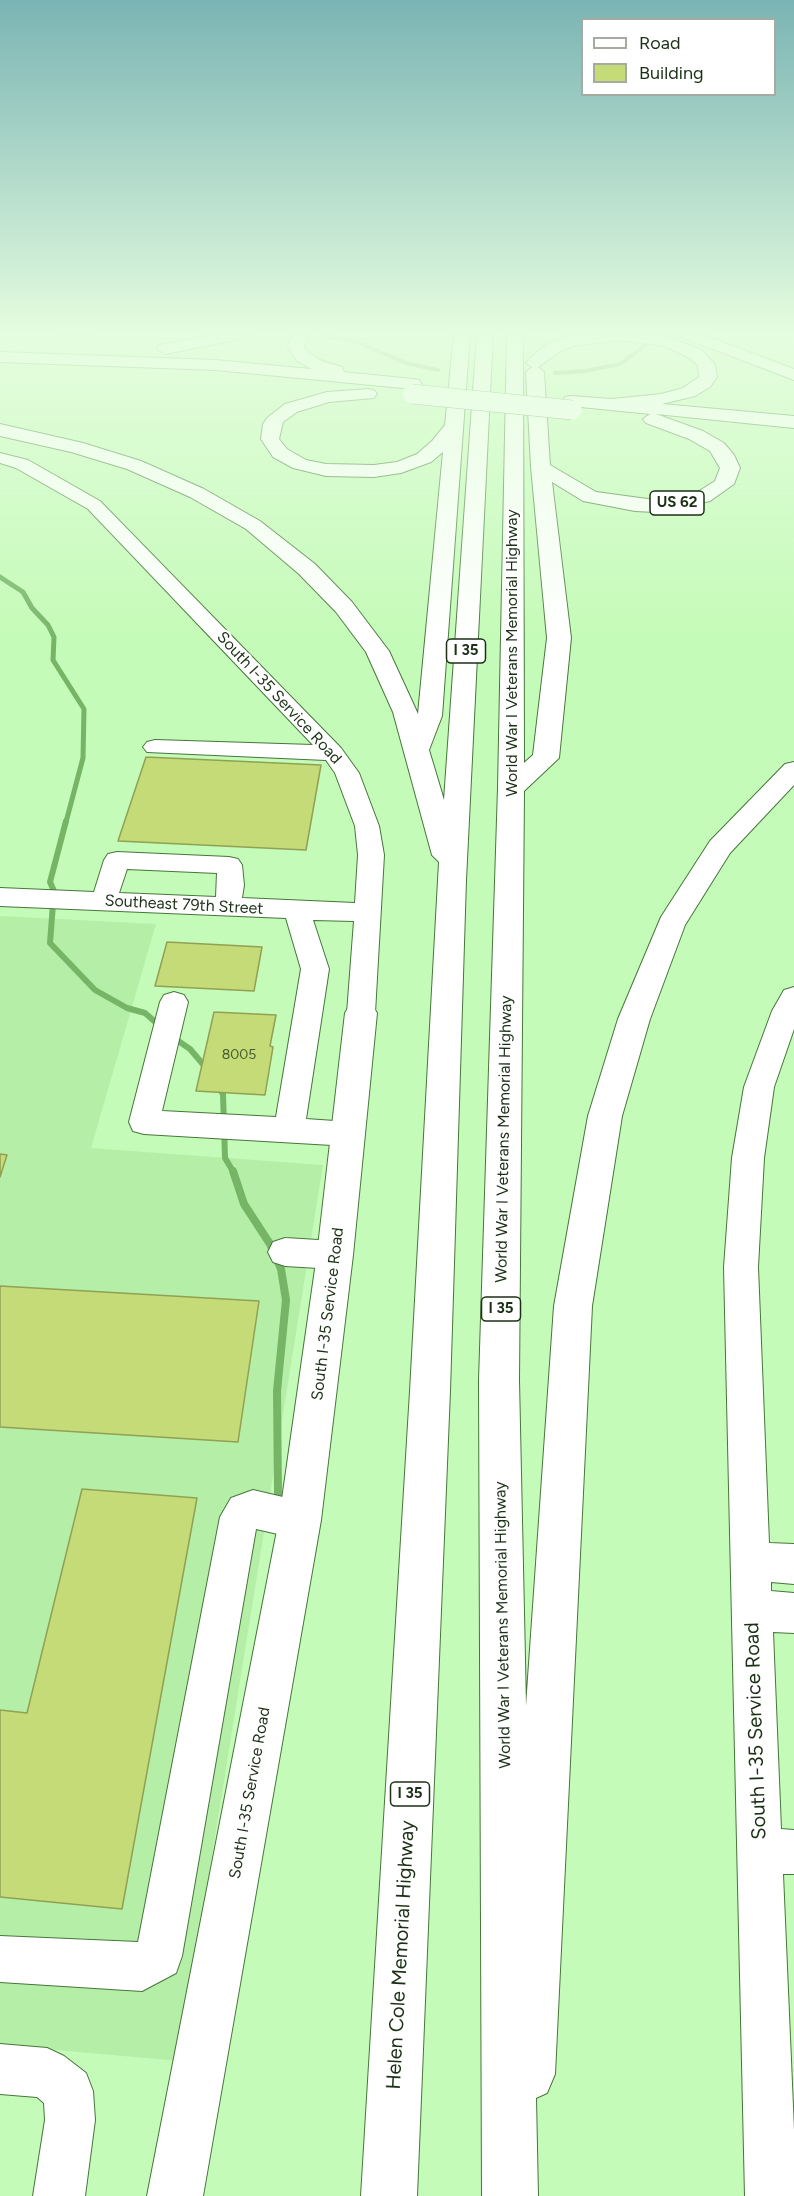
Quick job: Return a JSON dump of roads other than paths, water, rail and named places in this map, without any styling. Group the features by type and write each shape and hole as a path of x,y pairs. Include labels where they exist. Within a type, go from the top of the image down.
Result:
{"main road":[{"path":"29,436 76,447 134,465 197,493 254,525 308,569 344,607 377,651 405,712 452,880"},
{"path":"270,436 280,453 300,464 326,470 374,471 401,467 424,458 446,436"},
{"path":"416,750 430,716 451,490 454,436"},
{"name":"I 35","path":"452,880 479,436"},
{"name":"World War I Veterans Memorial Highway","path":"510,2196 500,1380 511,788 525,436"},
{"path":"511,788 546,758 559,638 538,436"},
{"name":"US 62","path":"541,467 576,490 590,496 634,505 655,506 688,501 716,490 724,484 730,468 717,447 699,436"},
{"path":"521,2196 573,1306 605,1116 634,1018 671,924 720,847 794,770"},
{"name":"Helen Cole Memorial Highway","path":"389,2196 430,1391 452,880"},
{"name":"South I-35 Service Road","path":"176,2196 300,1520 335,1255 361,1014"}],"street":[{"name":"South I-35 Service Road","path":"0,458 22,464 62,485 109,519 333,753 347,773 367,826 371,855 361,1014"},
{"path":"155,747 333,753"},
{"path":"104,901 117,860 230,865 231,885 227,907"},
{"name":"Southeast 79th Street","path":"0,897 369,913"},
{"path":"289,1131 315,969 297,910"},
{"name":"South I-35 Service Road","path":"771,2196 777,1851 773,1611 751,1561 741,1267 748,1158 759,1087 786,1011 794,998"},
{"path":"174,1002 144,1122 349,1134"},
{"path":"285,1252 335,1255"},
{"path":"0,1959 142,1967 159,1956 239,1517 244,1511 253,1509 300,1520"},
{"path":"751,1561 794,1564"},
{"path":"0,2069 47,2073 68,2091 70,2120 59,2196"}],"waterway":[{"path":"0,577 23,592 32,608 48,625 54,637 53,660 84,709 83,758 66,822"},
{"path":"66,821 50,882 54,891 50,943 95,990 127,1008 145,1013 161,1027"},
{"path":"171,1036 190,1049 207,1069"},
{"path":"217,1086 223,1094 225,1158 233,1172"},
{"path":"233,1172 244,1204 270,1244 281,1269 286,1300 277,1391 278,1495"}]}
